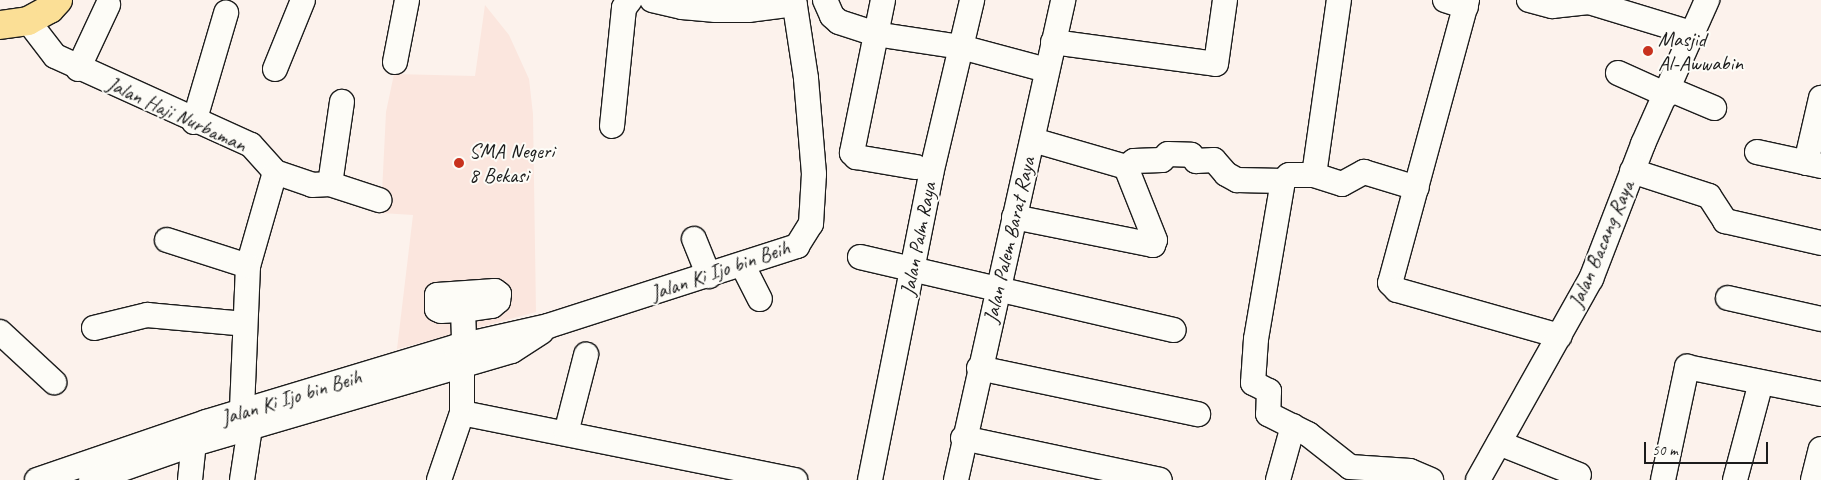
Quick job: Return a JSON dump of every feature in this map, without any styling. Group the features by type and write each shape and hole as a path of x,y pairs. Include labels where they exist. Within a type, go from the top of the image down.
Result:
{"main road":[{"path":"0,25 28,21 50,9 58,0"}],"street":[{"path":"275,69 303,0"},
{"path":"395,62 407,0"},
{"path":"612,126 624,8 630,0"},
{"path":"652,0 682,7 716,10 748,10 795,2"},
{"path":"825,0 832,16 839,22 875,34 961,47 1046,70"},
{"path":"883,0 852,154 856,157 916,167"},
{"name":"Jalan Palm Raya","path":"870,480 913,268 972,0"},
{"name":"Jalan Palem Barat Raya","path":"956,480 979,368 1033,140 1062,0"},
{"path":"1053,42 1216,64 1227,6 1225,0"},
{"path":"1314,175 1339,0"},
{"path":"1529,0 1552,6 1589,2 1694,34"},
{"name":"Jalan Bacang Raya","path":"1478,480 1591,279 1632,171 1694,34 1706,0"},
{"name":"Jalan Ki Ijo bin Beih","path":"38,480 193,436 463,355 512,350 533,339 548,326 743,266 796,246 811,224 812,156 806,78 795,2"},
{"path":"1459,2 1417,188 1390,279 1394,288 1560,336"},
{"path":"78,69 108,5"},
{"path":"194,122 226,13"},
{"name":"Jalan Haji Nurbaman","path":"28,21 55,56 78,69 194,122 251,145 275,172"},
{"path":"1618,72 1714,108"},
{"path":"1757,152 1813,165 1821,98"},
{"path":"330,184 342,102"},
{"path":"1033,140 1126,167"},
{"path":"1126,167 1134,161 1162,160 1168,154 1191,155 1196,161 1214,160 1226,174 1237,180 1283,181"},
{"path":"1014,217 1153,245 1155,240 1126,167"},
{"path":"1632,171 1709,196 1725,221 1821,243"},
{"path":"242,480 246,420 245,324 248,266 275,172 312,185 330,184 379,200"},
{"path":"1417,188 1371,173 1361,173 1342,184 1314,175 1290,175 1283,181 1256,338 1253,383 1269,391 1268,414 1323,443 1350,467 1410,471 1431,480"},
{"path":"694,239 709,276"},
{"path":"167,240 248,266"},
{"path":"860,257 1174,330"},
{"path":"743,266 760,298"},
{"path":"1728,298 1821,319"},
{"path":"439,480 462,413 463,310"},
{"path":"94,328 147,315 245,324"},
{"path":"0,332 54,382"},
{"path":"566,433 586,355"},
{"path":"1664,480 1687,367 1821,394"},
{"path":"979,368 1198,414"},
{"path":"1735,480 1761,382"},
{"path":"462,413 782,479"},
{"path":"1278,480 1293,426"},
{"path":"190,480 193,436"},
{"name":"Jalan Ki Ijo bin Beih","path":"91,480 193,436"},
{"path":"964,438 1160,480"},
{"path":"1499,444 1579,475"},
{"path":"1813,480 1821,449"}],"shaded area":[{"name":"SMA Negeri 8 Bekasi","path":"485,5 509,35 529,79 533,114 536,312 397,349 413,215 381,213 386,112 394,74 475,76"}],"place":[{"name":"Masjid Al-Awwabin","path":"1648,51"},
{"name":"SMA Negeri 8 Bekasi","path":"459,163"}]}
